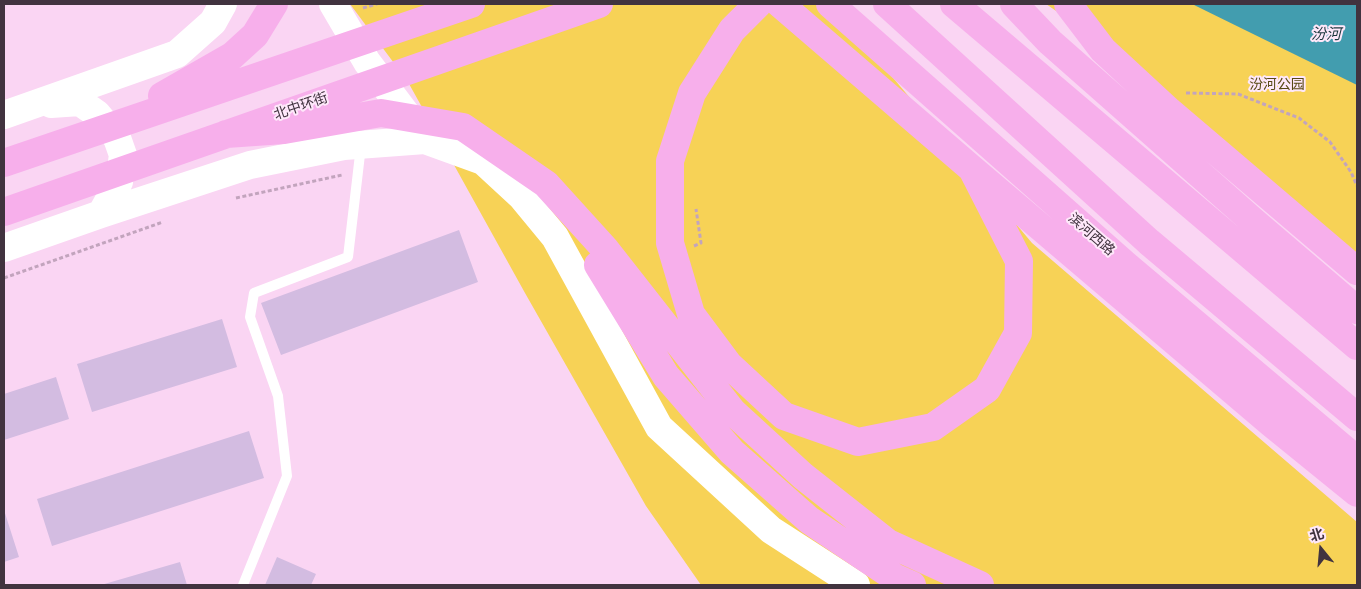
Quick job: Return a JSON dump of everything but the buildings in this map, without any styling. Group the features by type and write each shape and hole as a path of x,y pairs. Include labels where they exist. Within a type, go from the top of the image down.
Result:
{"highway":[{"path":"78,138 174,90 232,56 255,35 274,4"},
{"path":"4,163 471,4"},
{"name":"北中环街","path":"4,212 599,4"},
{"path":"758,4 732,30 692,93 670,161 670,243 691,314 729,366 784,416 858,442 933,427 987,389 1018,333 1019,261 972,170"},
{"path":"780,4 972,170 1271,423 1357,493"},
{"name":"滨河西路","path":"830,4 1128,267 1357,460"},
{"path":"886,4 1149,242 1357,417"},
{"path":"954,4 1356,345"},
{"path":"1014,4 1050,42 1357,310"},
{"path":"1068,4 1103,50 1169,111 1357,271"},
{"path":"226,134 284,130 381,114 463,127 546,184 605,250 732,411 803,476 888,543 980,585"},
{"path":"546,184 666,376 732,452 808,520 894,577 912,585"}],"street":[{"path":"4,116 177,54 213,22 222,4"},
{"path":"333,4 367,62 426,140"},
{"path":"36,105 80,102 97,114 117,138 123,155 119,182 101,214"},
{"path":"4,248 250,165 344,146 426,140 482,161 522,197 556,237 659,427 771,530 856,585"}],"lane":[{"path":"243,585 287,476 278,396 250,317 254,293 348,257 361,145"}],"path":[{"path":"1180,93 1238,94 1299,118 1330,142 1351,172 1357,186"},
{"path":"234,198 358,172"},
{"path":"696,206 701,242"},
{"path":"4,278 169,220"}],"green space":[{"path":"350,4 831,4 1032,243 1357,522 1357,585 701,585 646,506 408,82"},
{"name":"汾河公园","path":"1046,4 1357,4 1357,258 1116,52"}],"water":[{"name":"汾河","path":"1192,4 1357,4 1357,85"}]}
